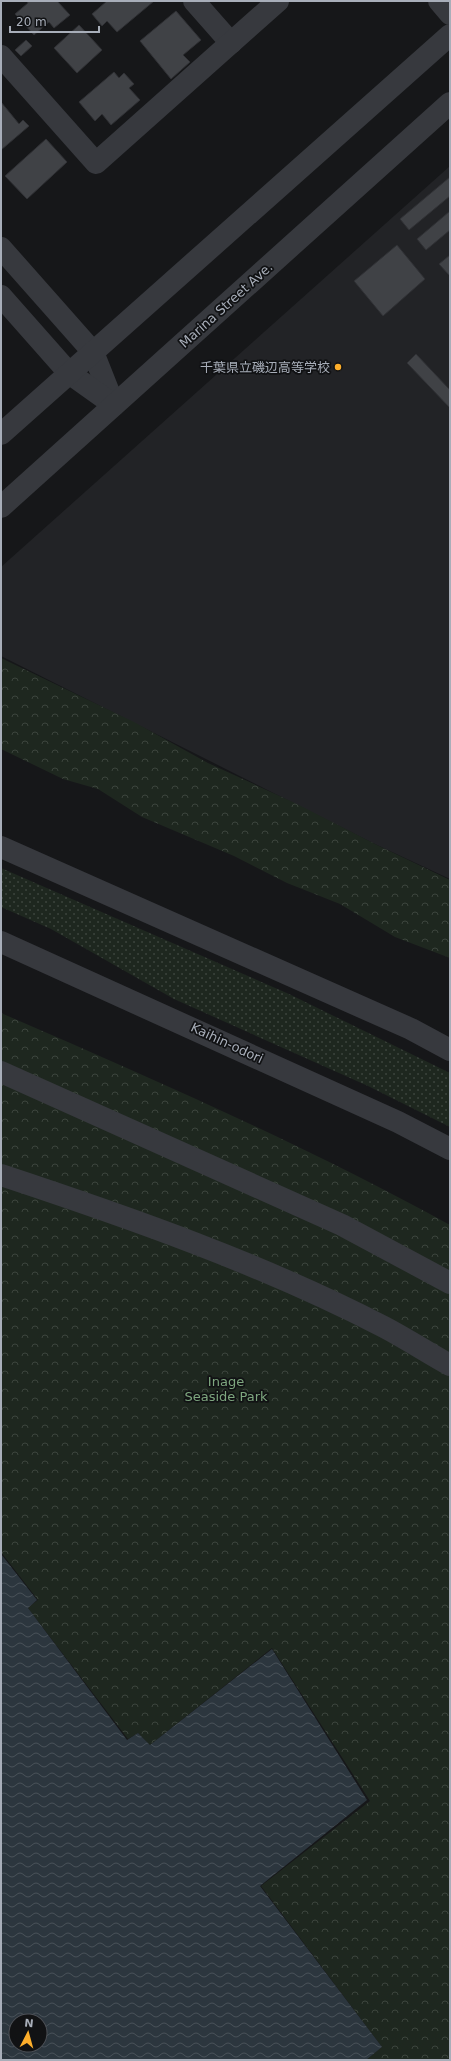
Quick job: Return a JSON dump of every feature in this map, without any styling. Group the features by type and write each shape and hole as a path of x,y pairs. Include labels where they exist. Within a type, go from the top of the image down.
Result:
{"street":[{"path":"194,1 231,43"},
{"path":"1,56 96,164 278,1"},
{"path":"439,1 450,14"},
{"path":"1,434 450,35"},
{"name":"Marina Street Ave.","path":"1,507 450,103"},
{"path":"1,248 93,352 114,405"},
{"path":"1,296 69,373 114,405"},
{"path":"1,847 411,1029 450,1050"},
{"name":"Kaihin-odori","path":"1,942 398,1122 450,1149"},
{"path":"1,1072 342,1225 450,1283"},
{"path":"1,1175 91,1205 272,1274 385,1327 450,1365"}],"shaded area":[{"name":"千葉県立磯辺高等学校","path":"450,166 450,879 377,845 1,656 1,567"}],"green space":[{"path":"1,658 134,722 208,763 297,804 450,880 450,958 395,937 340,904 287,883 234,856 142,817 98,789 63,779 1,749"},
{"path":"1,868 289,994 450,1073 450,1127 368,1086 174,999 51,929 1,907"},
{"name":"Inage Seaside Park","path":"1,1013 172,1088 284,1140 340,1167 450,1225 450,2060 366,2060 382,2047 261,1886 370,1801 272,1648 150,1745 138,1733 128,1739 28,1608 38,1600 1,1552"}],"water":[{"path":"1,1554 37,1600 28,1608 127,1740 138,1733 150,1745 272,1649 367,1800 260,1886 382,2047 366,2060 1,2060"}],"building":[{"path":"27,1 57,1 70,15 54,28 49,22 34,35 15,14 28,3"},
{"path":"107,1 154,1 117,32 107,21 102,26 92,14"},
{"path":"176,11 201,40 183,55 190,62 171,79 140,41"},
{"path":"79,25 102,50 77,73 54,48"},
{"path":"26,40 32,46 21,56 15,50"},
{"path":"114,72 119,78 124,73 134,84 129,88 140,100 111,125 102,114 95,121 79,102"},
{"path":"1,102 19,124 23,120 29,126 1,150"},
{"path":"46,139 67,162 27,199 5,176"},
{"path":"450,177 450,196 409,230 400,219"},
{"path":"450,211 450,230 426,250 417,239"},
{"path":"397,245 425,279 383,316 354,281"},
{"path":"450,255 450,274 449,275 439,264"},
{"path":"416,354 450,390 450,408 407,363"}],"place":[{"name":"千葉県立磯辺高等学校","path":"338,367"}]}
